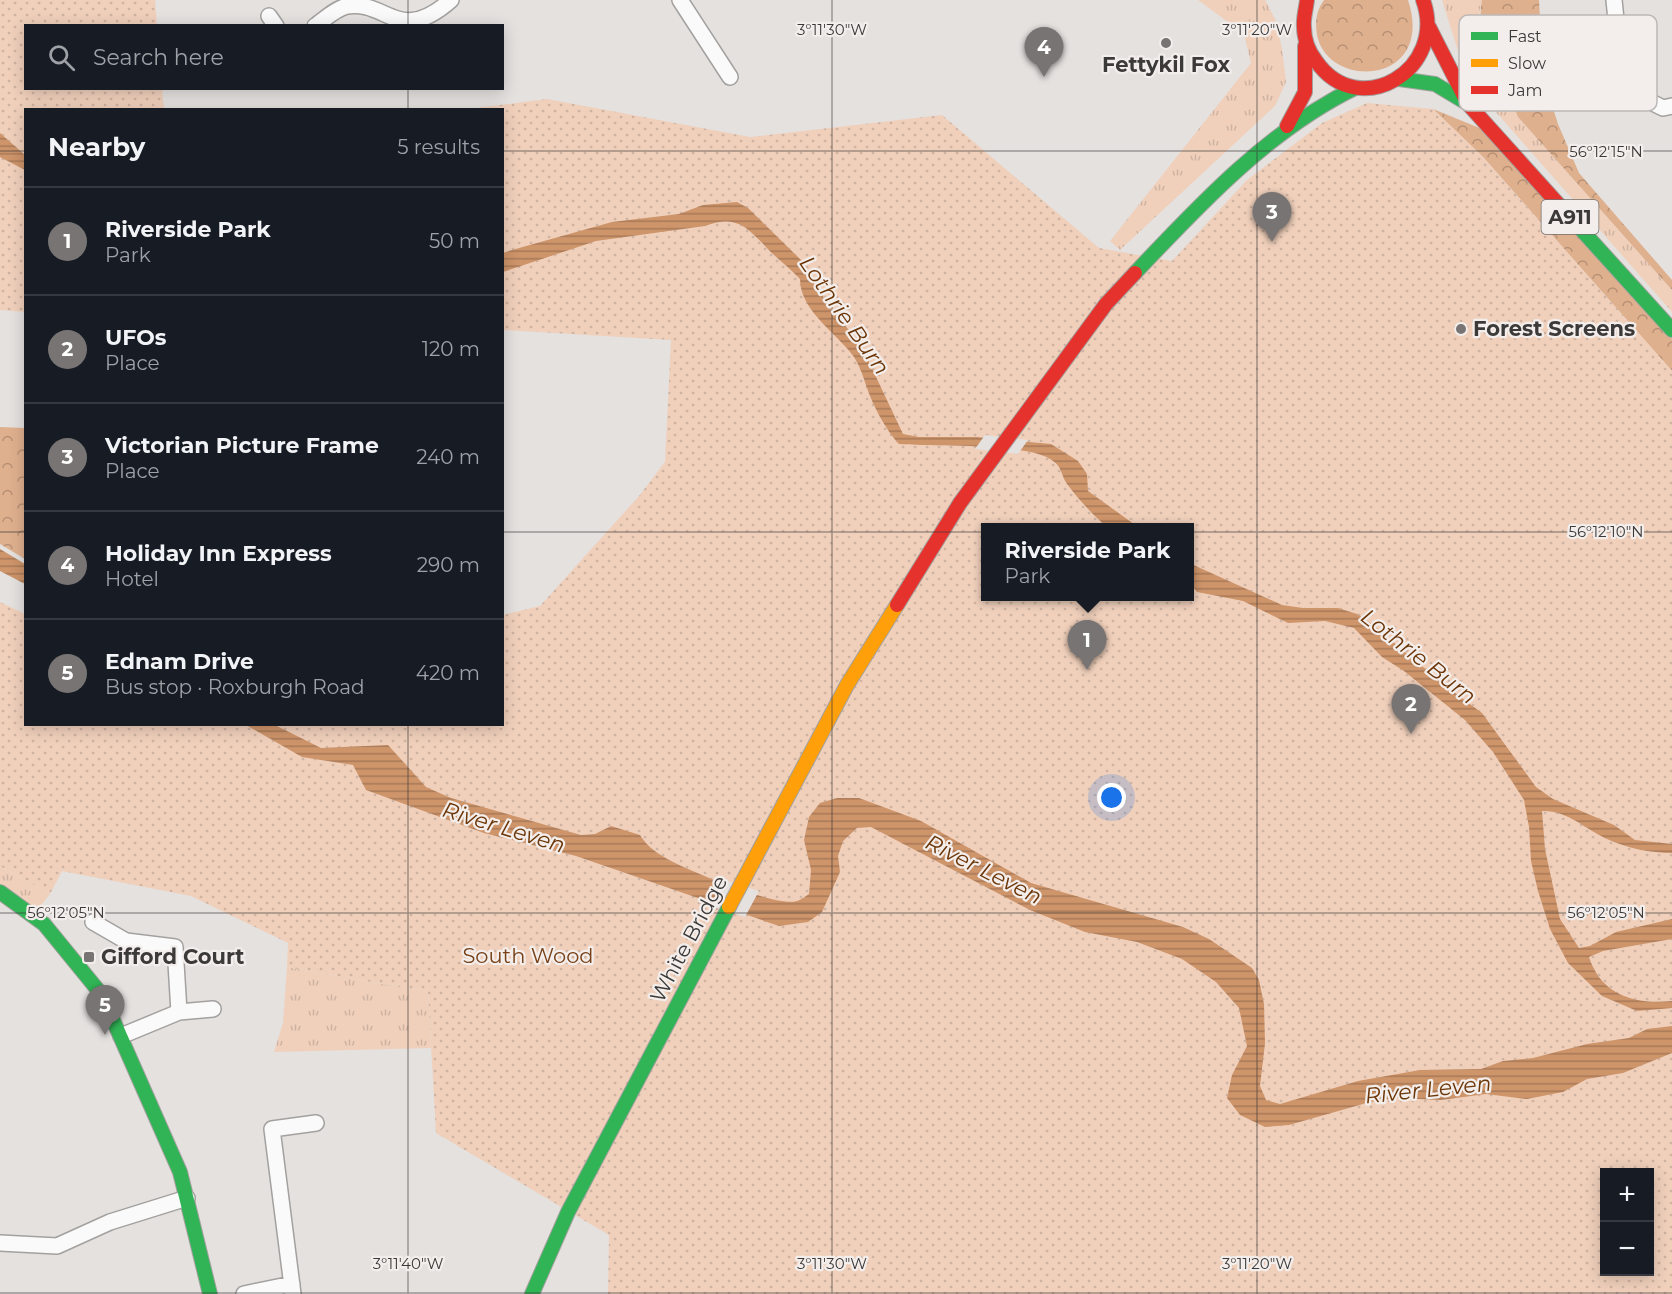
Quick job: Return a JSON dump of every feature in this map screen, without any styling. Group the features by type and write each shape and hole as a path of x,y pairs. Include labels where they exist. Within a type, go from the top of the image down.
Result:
{"main road":[{"name":"A911","path":"1293,0 1302,19 1305,46 1313,61 1324,74 1338,83 1355,88 1385,86 1399,79 1415,66 1425,47 1429,27"},
{"name":"A911","path":"1302,19 1307,0"},
{"name":"A911","path":"1423,0 1429,27 1459,86"},
{"path":"1284,132 1305,92 1305,46"},
{"name":"A911","path":"1399,79 1435,84 1459,99"},
{"name":"White Bridge","path":"532,1294 568,1212 847,686 960,503 1106,304 1192,212 1284,132 1320,105 1355,88"},
{"name":"A911","path":"1474,111 1672,330"},
{"path":"2,897 44,924 102,994 180,1172 210,1294"}],"street":[{"path":"318,24 348,6 369,6 388,15 414,20 436,12 451,0"},
{"path":"680,0 730,77"},
{"path":"1614,0 1616,15"},
{"path":"1657,105 1663,108 1672,106"},
{"path":"93,922 126,941 175,947 179,1012"},
{"path":"121,1036 179,1012 213,1009"},
{"path":"244,1294 293,1289 272,1129 316,1123"},
{"path":"0,1243 57,1246 110,1222 187,1198"}],"green space":[{"path":"0,0 155,0 157,24 24,24 24,90 162,90 164,108 24,108 24,312 0,310"},
{"path":"1198,0 1265,0 1276,21 1286,82 1275,106 1120,250 1110,241 1251,63 1244,34"},
{"path":"1324,0 1408,0 1413,28 1407,49 1394,63 1377,70 1358,71 1340,65 1325,53 1317,35 1317,17"},
{"path":"1442,0 1482,0 1479,15 1459,15 1459,54"},
{"path":"1482,0 1539,0 1540,15 1481,15"},
{"name":"South Wood","path":"547,99 750,137 942,115 1099,248 1172,261 1247,180 1322,123 1367,103 1433,109 1483,157 1672,371 1672,1294 608,1294 609,1235 436,1133 428,992 287,967 288,943 191,896 62,871 50,894 0,866 0,602 24,614 24,726 504,726 504,615 540,606 639,496 665,462 671,340 504,330 504,108 476,108"},
{"path":"1433,109 1482,129 1672,339 1672,371 1483,157"},
{"path":"1495,111 1515,111 1518,117 1672,290 1672,312"},
{"path":"1516,111 1554,111 1579,173 1672,280 1672,290 1518,117"},
{"path":"0,427 24,428 24,558 0,544"},
{"path":"0,866 50,894 38,909 0,886"},
{"path":"287,967 428,992 431,1048 274,1052 283,1023"}],"water":[{"path":"0,133 24,154 24,169 0,157"},
{"path":"737,202 748,208 802,261 830,308 860,343 903,434 919,437 977,437 1051,444 1078,461 1087,474 1088,491 1132,523 1103,523 1072,490 1056,463 1041,455 980,446 899,444 879,415 854,357 806,301 800,279 751,232 739,224 715,223 596,241 504,272 504,253 612,222 679,214 703,205"},
{"path":"0,549 24,563 24,583 0,571"},
{"path":"1194,565 1282,605 1303,608 1338,608 1357,614 1482,713 1536,787 1553,799 1614,825 1635,840 1672,844 1672,853 1631,847 1607,839 1568,817 1542,811 1545,849 1560,919 1579,948 1590,946 1616,932 1672,919 1672,939 1603,951 1589,957 1594,970 1611,989 1633,999 1672,1001 1672,1008 1637,1011 1602,996 1568,963 1550,929 1538,891 1531,861 1529,827 1524,800 1493,752 1465,720 1404,671 1382,657 1354,628 1325,621 1288,623 1243,601 1197,592 1194,588"},
{"name":"River Leven","path":"248,726 277,726 321,748 388,745 426,787 451,798 581,835 595,834 611,826 640,835 657,852 690,870 752,893 787,902 799,900 809,894 811,870 804,840 809,817 820,803 837,798 859,798 921,821 1031,883 1183,927 1209,939 1252,968 1259,980 1264,1004 1265,1043 1260,1086 1266,1100 1280,1104 1358,1081 1420,1070 1481,1069 1503,1061 1533,1058 1587,1044 1629,1038 1647,1029 1672,1026 1672,1053 1623,1073 1587,1079 1563,1092 1527,1099 1486,1094 1441,1100 1395,1098 1370,1102 1289,1125 1265,1127 1240,1115 1227,1098 1232,1075 1247,1046 1239,1008 1216,982 1182,959 1137,942 1085,932 1030,910 871,827 857,828 843,841 838,856 840,872 822,912 808,922 779,926 576,856 484,833 366,790 353,765 302,757"}],"pier":[{"path":"985,435 1028,440 1018,454 975,449"},
{"path":"725,880 759,891 745,917 711,906"}],"traffic: fast":[{"path":"1399,79 1435,84 1459,98"},
{"path":"1135,273 1237,170 1293,125 1355,88"},
{"path":"1578,226 1672,330"},
{"path":"0,892 44,924 102,995 180,1172 210,1294"},
{"path":"532,1294 568,1212 729,907"}],"traffic: slow":[{"path":"729,907 847,685 897,605"}],"traffic: jam":[{"path":"1307,0 1304,32 1311,54 1334,79 1354,87 1375,87 1395,80 1411,66 1423,47 1427,25 1423,0"},
{"path":"1429,27 1459,86"},
{"path":"1287,126 1305,92 1305,46"},
{"path":"1474,111 1578,226"},
{"path":"897,605 960,503 1106,304 1135,273"}],"place":[{"name":"Fettykil Fox","path":"1166,43"},
{"name":"Holiday Inn Express","path":"1044,77"},
{"name":"Victorian Picture Frame","path":"1272,242"},
{"name":"Forest Screens","path":"1461,329"},
{"name":"Riverside Park","path":"1087,670"},
{"name":"UFOs","path":"1411,734"},
{"name":"Gifford Court","path":"89,957"},
{"name":"Ednam Drive","path":"105,1035"}],"water label":[{"name":"Lothrie Burn","path":"845,315"},
{"name":"Lothrie Burn","path":"1419,656"}]}
